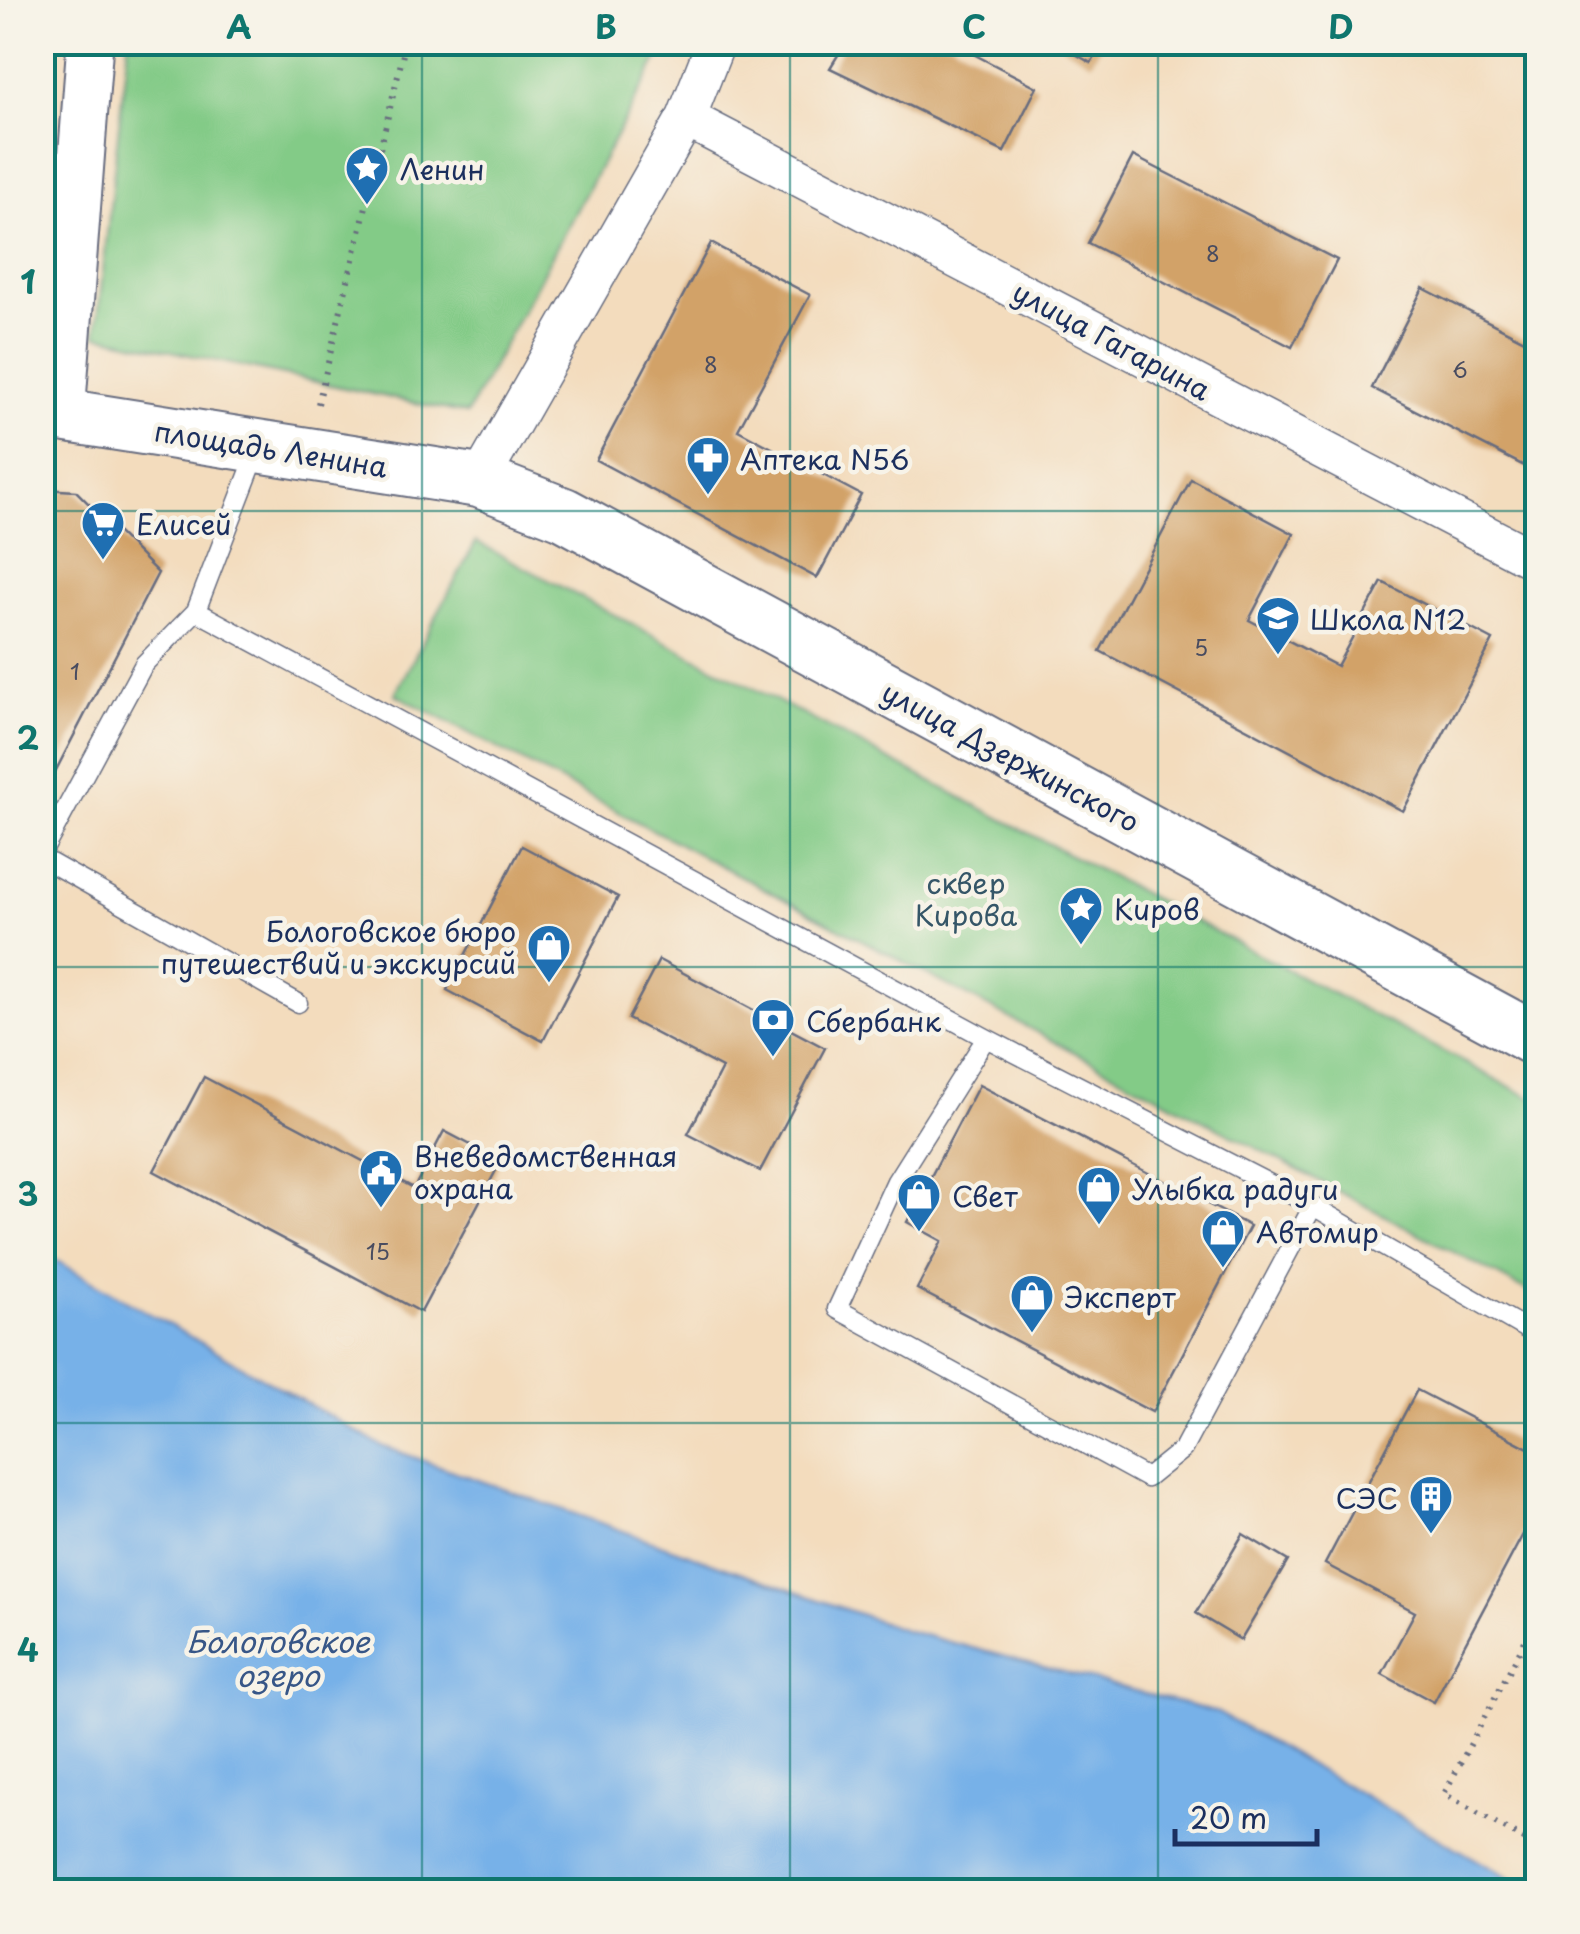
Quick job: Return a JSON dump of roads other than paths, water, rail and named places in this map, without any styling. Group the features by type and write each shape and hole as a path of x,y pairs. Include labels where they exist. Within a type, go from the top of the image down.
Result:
{"main road":[{"name":"площадь Ленина","path":"52,413 479,481"},
{"name":"улица Дзержинского","path":"479,481 564,514 1538,1041"}],"street":[{"path":"52,413 90,42"},
{"path":"479,481 686,118 716,42"},
{"name":"улица Гагарина","path":"686,118 1538,562"}],"lane":[{"path":"282,450 196,611 144,664 42,856 298,1003"},
{"path":"196,611 986,1038 1313,1206 1538,1336"},
{"path":"986,1038 896,1181 837,1309 1147,1478 1183,1448 1313,1206"}],"water":[{"name":"Бологовское озеро","path":"43,1253 382,1446 904,1630 1218,1713 1532,1891 43,1891"}],"place":[{"name":"Ленин","path":"367,206"},
{"name":"Аптека N56","path":"708,496"},
{"name":"Елисей","path":"103,561"},
{"name":"Школа N12","path":"1278,656"},
{"name":"Киров","path":"1081,946"},
{"name":"Бологовское бюро путешествий и экскурсий","path":"549,984"},
{"name":"Сбербанк","path":"773,1058"},
{"name":"Вневедомственная охрана","path":"381,1209"},
{"name":"Улыбка радуги","path":"1099,1226"},
{"name":"Свет","path":"919,1233"},
{"name":"Автомир","path":"1223,1269"},
{"name":"Эксперт","path":"1032,1334"},
{"name":"СЭС","path":"1431,1535"}],"park label":[{"name":"сквер Кирова","path":"966,898"}]}
